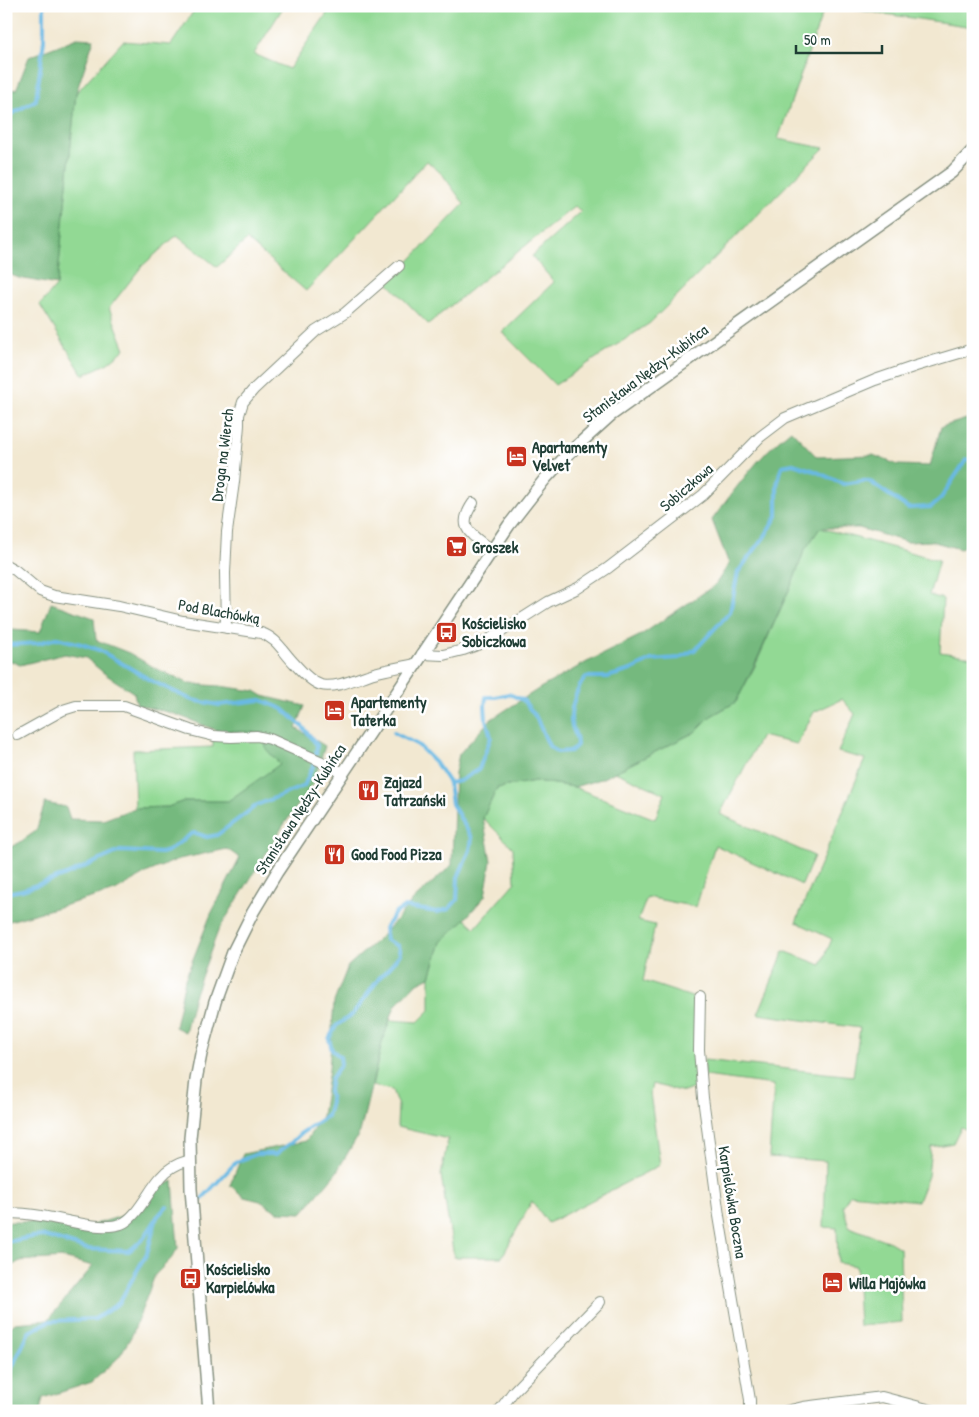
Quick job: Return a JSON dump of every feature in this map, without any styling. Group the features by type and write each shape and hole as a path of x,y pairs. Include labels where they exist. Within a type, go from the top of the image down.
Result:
{"street":[{"name":"Stanisława Nędzy-Kubińca","path":"209,1411 190,1189 190,1138 194,1099 201,1054 211,1015 230,961 264,892 492,551 545,479 611,415 952,172 973,150"},
{"name":"Droga na Wierch","path":"226,628 224,573 227,532 240,425 239,415 243,402 254,389 316,331 345,313 399,266"},
{"name":"Sobiczkowa","path":"422,654 443,655 485,642 548,602 578,588 608,568 703,495 760,437 785,418 874,380 973,349"},
{"path":"473,503 467,512 465,520 467,529 492,551"},
{"name":"Pod Blachówką","path":"6,565 40,591 54,596 119,606 183,621 270,636 306,675 322,685 336,684 416,664"},
{"path":"18,735 63,710 76,706 124,706 214,736 257,736 270,739 343,773"},
{"name":"Karpielówka Boczna","path":"700,997 699,1050 703,1098 719,1216 750,1400 750,1411"},
{"path":"6,1213 42,1216 104,1226 120,1224 130,1219 162,1176 177,1164 190,1160"},
{"path":"499,1411 513,1392 600,1302"},
{"path":"786,1411 803,1407 882,1397 935,1411"}],"green space":[{"path":"197,6 284,6 254,54 289,69 332,6 825,6 778,139 824,148 650,323 555,385 502,332 554,282 532,256 581,212 575,206 428,324 388,283 464,204 443,175 427,161 306,291 247,240 217,267 177,235 142,266 109,308 125,349 108,363 83,375 40,305 57,285 76,93 123,41 171,45"},
{"path":"831,6 973,6 973,27"},
{"path":"77,38 94,39 76,93 57,285 19,278 6,273 6,88 16,90 29,57"},
{"path":"973,417 973,544 960,549 931,541 907,542 859,528 820,528 804,551 794,579 736,702 711,716 695,732 601,779 574,787 535,781 497,788 483,818 491,861 485,896 441,942 430,977 416,984 395,1006 383,1039 360,1132 336,1173 302,1213 278,1212 260,1201 244,1197 230,1185 243,1154 306,1141 322,1116 329,1069 334,1002 348,966 384,934 414,899 452,865 455,773 459,754 490,720 540,688 641,635 715,585 729,564 712,520 758,461 791,430 817,457 873,455 898,465 930,466 941,427"},
{"path":"820,528 939,560 929,595 943,599 940,652 973,657 973,1161 970,1131 961,1127 953,1143 931,1147 928,1176 918,1201 850,1194 843,1206 849,1227 890,1242 900,1248 902,1322 859,1326 856,1266 838,1263 837,1228 824,1227 826,1161 769,1157 774,1085 705,1076 704,1060 853,1076 860,1028 758,1014 784,951 821,965 832,939 796,922 865,759 838,752 855,714 842,699 814,712 797,744 761,736 720,814 814,856 802,885 715,845 696,907 647,897 638,921 655,925 643,981 695,998 697,1087 684,1092 652,1084 650,1093 660,1165 548,1223 532,1201 502,1257 454,1257 441,1175 448,1139 397,1127 398,1106 392,1090 372,1086 383,1039 390,1020 418,1022 430,1010 430,977 441,942 465,919 475,928 515,882 513,848 483,818 497,788 535,781 574,787 655,819 665,794 615,772 695,732 711,716 736,702 755,666 794,579 804,551"},
{"path":"51,603 94,618 96,640 129,653 155,668 190,684 255,691 263,696 305,706 296,728 325,746 313,784 283,826 218,931 194,996 185,1032 175,1027 185,979 211,914 240,858 227,849 179,859 148,872 115,891 6,922 6,849 19,843 36,831 45,803 66,807 70,819 103,820 135,808 168,807 184,801 228,801 280,764 266,749 264,733 216,730 172,713 137,705 134,693 105,674 86,658 65,654 20,665 6,659 6,628 40,632"},
{"path":"216,730 264,733 266,749 281,764 228,801 184,801 168,807 135,808 133,750 213,747"},
{"path":"173,1181 178,1248 171,1259 155,1275 132,1335 119,1357 92,1382 43,1398 40,1411 6,1411 6,1331 15,1323 48,1320 93,1266 63,1258 20,1261 6,1269 6,1222 40,1222 71,1228 92,1225 139,1211 157,1189"}],"waterway":[{"path":"6,117 36,100 44,40 44,6"},
{"path":"201,1200 236,1162 257,1154 276,1154 300,1134 327,1116 331,1102 329,1090 331,1079 341,1064 340,1057 332,1050 329,1039 336,1026 354,1013 380,977 400,954 398,946 386,940 385,928 395,913 405,907 437,912 449,909 457,900 458,877 470,850 472,838 452,804 449,783 460,781 479,769 491,737 486,720 486,697 509,694 523,700 536,717 549,746 557,752 571,751 577,745 571,720 572,707 586,677 607,677 631,670 651,660 679,658 696,649 730,612 738,572 765,536 777,516 777,485 782,466 793,464 815,471 843,484 869,481 908,508 931,507 941,498 966,460 973,459"},
{"path":"6,645 38,643 57,638 99,650 152,681 192,700 219,705 261,700 283,709 303,727 317,745 316,754"},
{"path":"394,733 418,745 436,763 449,783"},
{"path":"6,893 22,890 66,875 120,851 161,853 168,851 191,834 195,833 207,837 217,835 257,805 304,786 314,764"},
{"path":"6,1376 9,1374 29,1332 50,1321 95,1319 119,1303 147,1253 157,1217 167,1206"},
{"path":"6,1242 44,1236 87,1249 129,1251 144,1238 155,1221"}],"place":[{"name":"Apartamenty Velvet","path":"516,456"},
{"name":"Groszek","path":"456,547"},
{"name":"Kościelisko Sobiczkowa","path":"446,632"},
{"name":"Apartementy Taterka","path":"335,711"},
{"name":"Zajazd Tatrzański","path":"368,791"},
{"name":"Good Food Pizza","path":"335,854"},
{"name":"Kościelisko Karpielówka","path":"190,1278"},
{"name":"Willa Majówka","path":"833,1283"}]}
